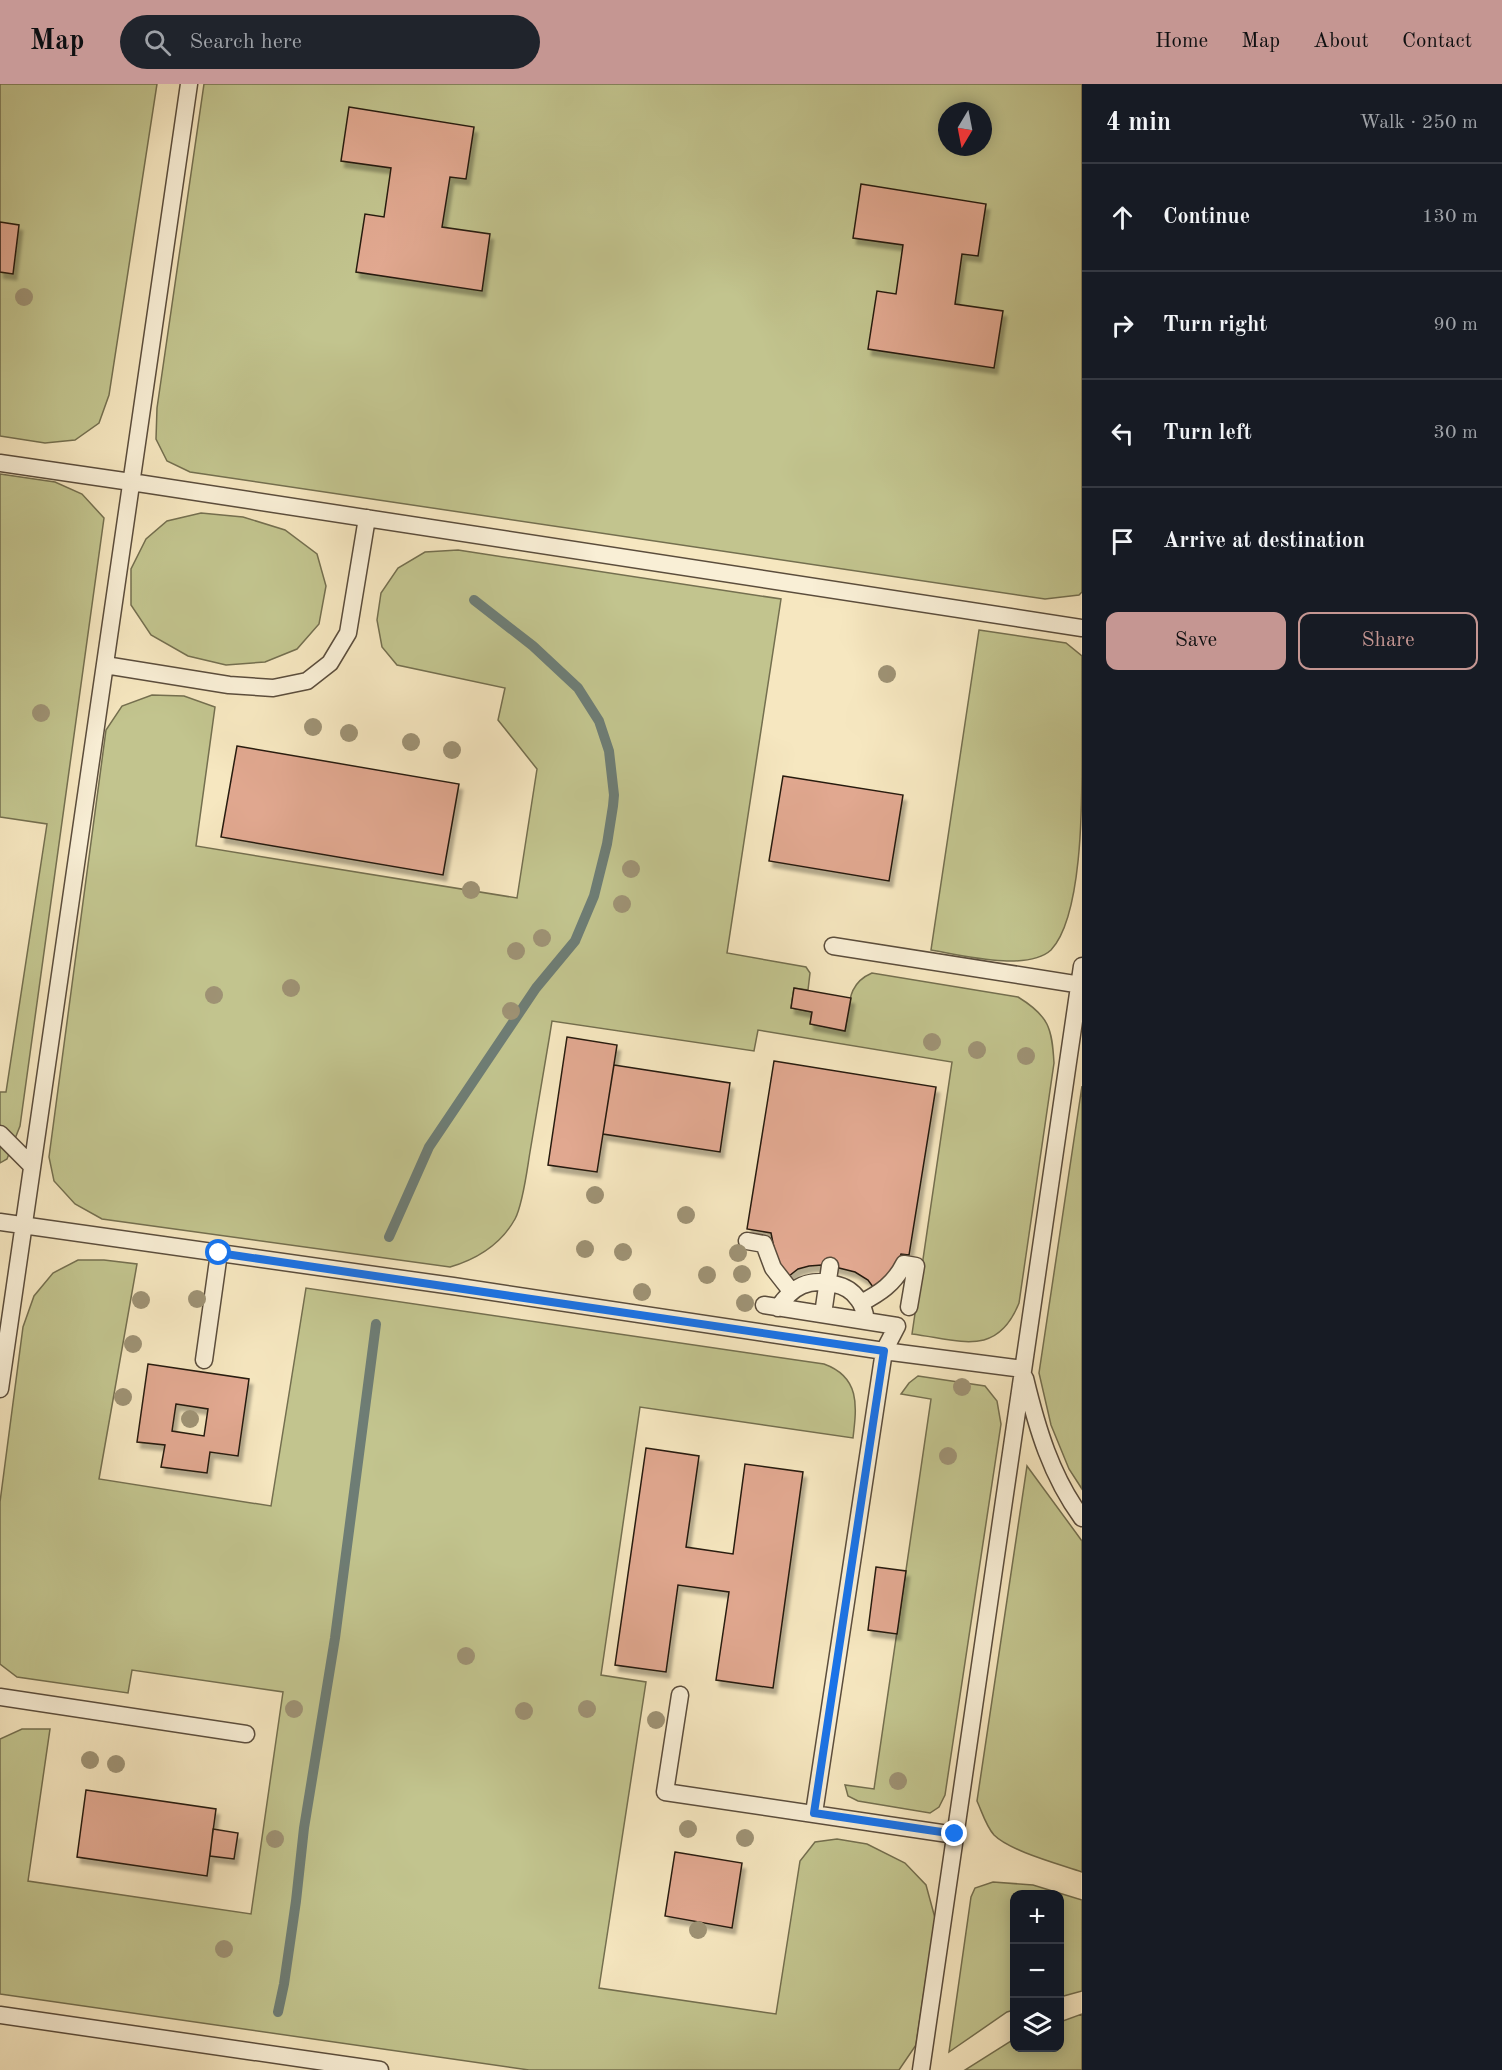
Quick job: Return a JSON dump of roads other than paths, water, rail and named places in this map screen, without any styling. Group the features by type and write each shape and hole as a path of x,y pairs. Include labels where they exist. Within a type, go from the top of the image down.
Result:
{"lane":[{"path":"0,1389 189,84"},
{"path":"0,463 1082,628"},
{"path":"105,665 229,685 273,688 307,681 330,663 348,633 367,518"},
{"path":"833,946 1081,985"},
{"path":"921,2070 1082,966"},
{"path":"0,1134 32,1166"},
{"path":"0,1222 884,1351 1023,1369"},
{"path":"747,1241 764,1244 773,1268 791,1290"},
{"path":"204,1360 219,1253"},
{"path":"861,1303 893,1282 904,1264 916,1266 909,1307"},
{"path":"814,1813 884,1351 897,1326 771,1306 791,1290 829,1274"},
{"path":"829,1274 851,1290 861,1303 867,1321"},
{"path":"823,1314 829,1274"},
{"path":"1023,1369 1036,1426 1050,1463 1082,1518"},
{"path":"680,1695 665,1792 955,1834"},
{"path":"0,1696 246,1734"},
{"path":"0,2015 380,2070"}],"waterway":[{"path":"389,1237 429,1147 536,988 575,941 594,896 607,844 613,806 609,751 599,721 578,688 533,646 474,600"},
{"path":"278,2012 296,1901 304,1828 335,1638 376,1324"}]}
